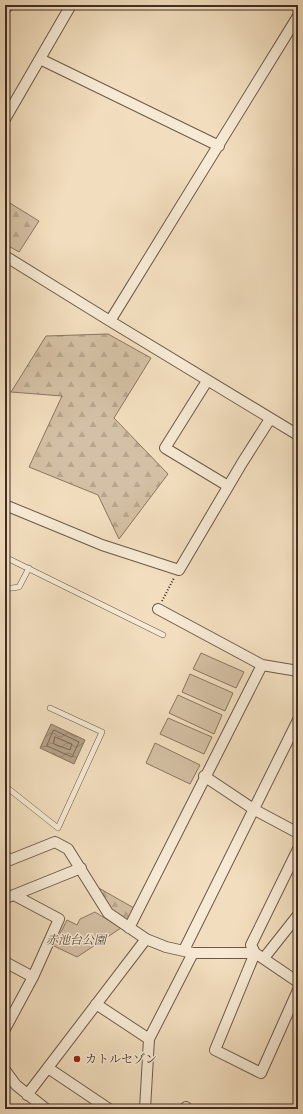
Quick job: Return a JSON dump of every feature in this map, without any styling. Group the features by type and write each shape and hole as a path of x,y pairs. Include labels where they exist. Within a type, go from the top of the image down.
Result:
{"street":[{"path":"5,119 71,5"},
{"path":"110,322 298,16"},
{"path":"40,59 219,146"},
{"path":"5,256 110,322 298,435"},
{"path":"207,381 165,448 228,486"},
{"path":"5,505 102,545 179,570 228,486 270,419"},
{"path":"158,609 262,665 298,671"},
{"path":"129,928 204,776 262,665"},
{"path":"145,1109 150,1039 189,952 298,720"},
{"path":"204,776 255,810 298,833"},
{"path":"5,856 10,860 55,842 68,849 108,912 146,939 166,947 189,952 255,953 298,982"},
{"path":"298,849 251,945 255,953 214,1050 261,1073 298,990"},
{"path":"10,897 81,868"},
{"path":"5,1029 33,977 59,919 10,897"},
{"path":"264,958 298,915"},
{"path":"27,1095 146,939"},
{"path":"5,962 33,977"},
{"path":"96,1004 150,1039"},
{"path":"48,1068 109,1109"},
{"path":"5,1070 16,1085 46,1109"}],"lane":[{"path":"5,557 163,635"},
{"path":"5,589 19,587 29,568"},
{"path":"5,786 58,828 102,732 50,708"}],"path":[{"path":"164,596 179,570"}],"green space":[{"path":"5,200 39,221 19,252 5,244"},
{"path":"108,334 151,358 114,418 168,474 119,539 98,495 29,467 62,396 11,392 46,336"},
{"path":"201,653 244,672 236,688 193,669"},
{"path":"190,674 233,693 225,711 182,692"},
{"path":"178,695 222,715 214,734 169,713"},
{"path":"168,718 212,737 204,754 160,734"},
{"path":"155,743 200,765 190,784 146,763"},
{"path":"97,887 134,908 128,922 112,910"},
{"name":"赤池台公園","path":"95,912 121,928 77,957 54,946 67,920 77,925 80,919"}],"water":[{"path":"51,724 85,740 74,764 40,748"}],"railway":[{"path":"5,14 14,5"}],"place":[{"name":"カトルセゾン","path":"77,1059"}]}
